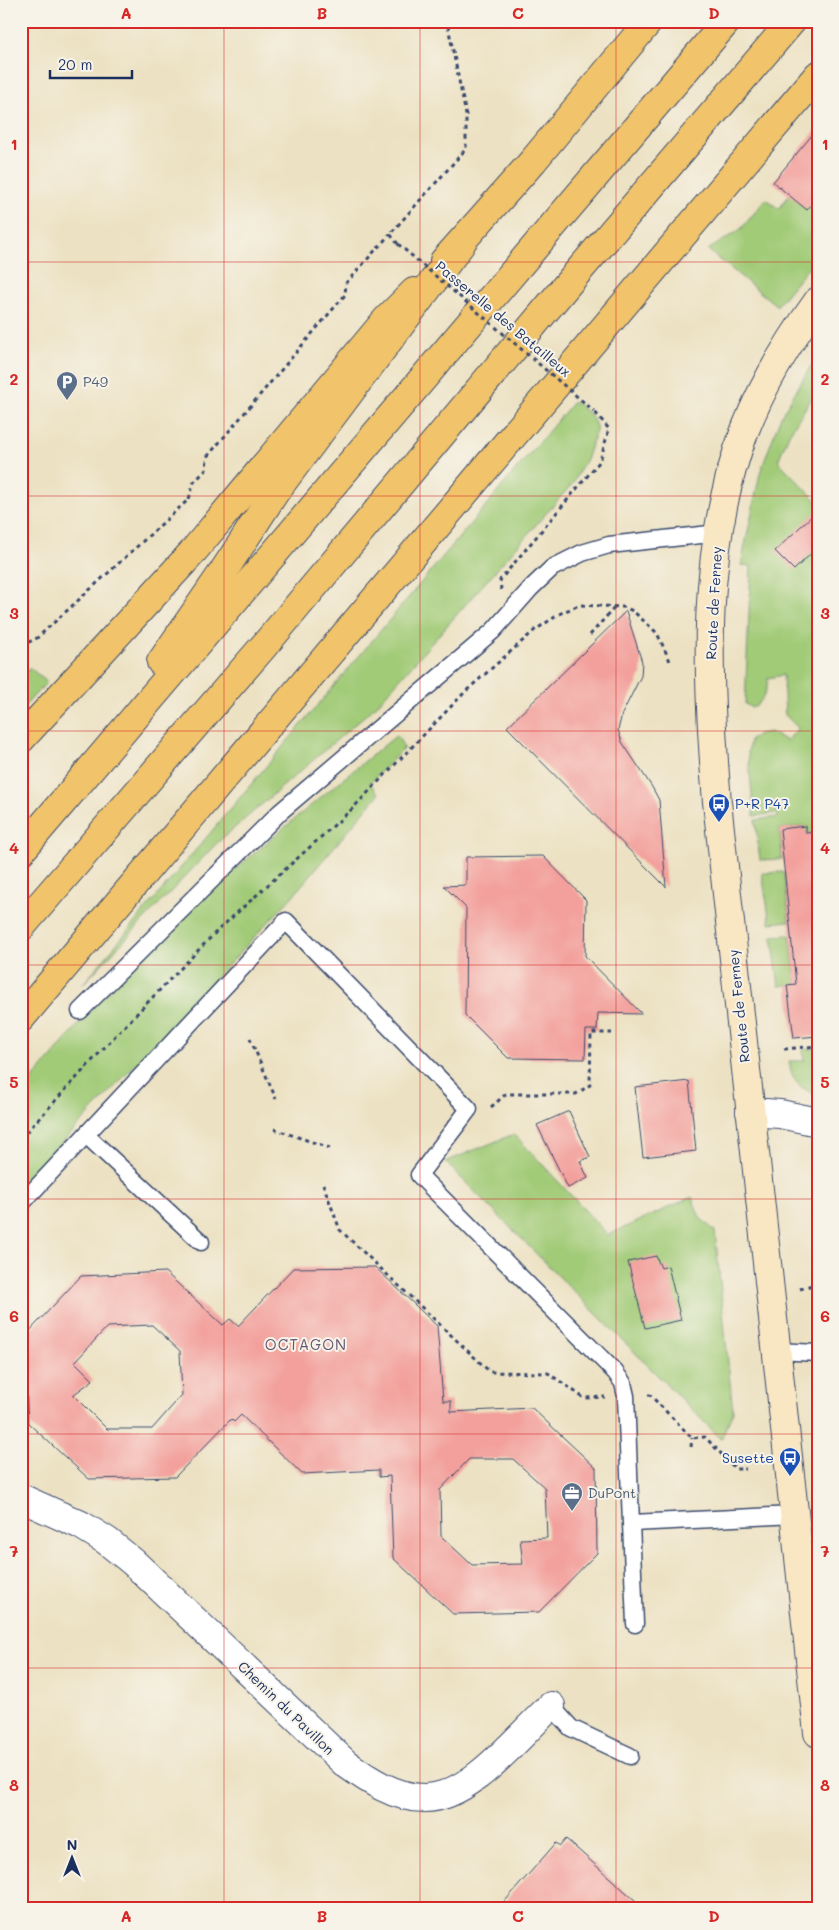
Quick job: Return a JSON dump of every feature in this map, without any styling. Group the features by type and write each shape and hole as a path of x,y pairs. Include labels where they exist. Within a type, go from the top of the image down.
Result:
{"main road":[{"path":"21,850 727,21"},
{"path":"21,928 269,640 565,287 792,21"},
{"path":"21,740 191,554 386,320 461,244 533,161 648,22"},
{"path":"21,1018 818,75"},
{"path":"76,787 223,572 275,492 461,244"},
{"path":"21,1038 52,982"}],"street":[{"name":"Route de Ferney","path":"818,301 786,347 745,430 726,494 719,533 710,643 712,745 717,802 818,1733"},
{"path":"750,1112 780,1114 818,1122"},
{"name":"Chemin du Pavillon","path":"25,1502 65,1517 107,1540 133,1562 344,1763 366,1779 405,1796 425,1799 459,1790 477,1777 551,1706"}],"lane":[{"path":"80,1011 280,812 493,630 552,568 582,553 609,544 719,533"},
{"path":"21,1204 286,921 469,1108 419,1174 615,1372 622,1383 626,1396 635,1624"},
{"path":"86,1135 200,1242"},
{"path":"776,1351 818,1353"},
{"path":"632,1523 794,1515"},
{"path":"551,1706 571,1728 630,1756"}],"path":[{"path":"21,646 37,638 188,500 194,482 206,470 208,457 345,295 346,283 466,149 466,115 447,21"},
{"name":"Passerelle des Batailleux","path":"390,234 398,244 594,411 609,429 600,461 500,580 501,590 514,606"},
{"path":"21,1138 115,1036 218,930 352,809 400,762 461,697 535,630 561,613 579,605 622,607 633,611 657,633 670,661"},
{"path":"514,606 535,630"},
{"path":"590,635 615,606"},
{"path":"469,1108 481,1116 506,1094 576,1094 590,1085 591,1033 612,1033"},
{"path":"250,1038 276,1099"},
{"path":"784,1049 818,1046"},
{"path":"274,1130 330,1148"},
{"path":"323,1184 340,1230 490,1372 548,1372 584,1398 613,1397"},
{"path":"800,1289 818,1283"},
{"path":"643,1395 650,1395 692,1438"},
{"path":"692,1438 705,1437 736,1469 746,1469"},
{"path":"691,1447 692,1438"}],"green space":[{"path":"789,195 807,210 818,197 818,256 777,306 708,250 741,229 766,199 779,209"},
{"path":"818,354 818,388 789,434 778,461 818,502 818,832 806,833 805,826 780,829 782,859 760,860 755,820 778,817 777,813 754,816 748,752 750,740 758,734 770,732 787,741 798,728 785,715 783,675 768,678 764,695 756,706 752,708 745,704 751,566 741,565 760,473 781,416"},
{"path":"574,401 591,415 597,428 587,457 573,483 376,706 217,843 82,985"},
{"path":"30,668 47,682 21,710 21,677"},
{"path":"397,735 404,748 370,783 379,794 291,898 21,1187 21,1093 101,999 180,919 251,856"},
{"path":"784,872 789,921 770,923 762,873"},
{"path":"790,935 796,984 779,986 772,936"},
{"path":"816,1048 818,1095 801,1087 794,1079 789,1061 804,1061 803,1050"},
{"path":"514,1134 608,1235 692,1197 700,1218 715,1231 733,1412 721,1439 445,1162"}],"building":[{"path":"818,128 818,197 807,210 773,182"},
{"path":"818,510 818,547 794,570 775,551"},
{"path":"626,611 642,662 641,676 622,714 618,730 622,742 659,800 666,887 507,727"},
{"path":"806,826 806,833 818,832 818,1036 794,1038 787,985 796,984 780,829"},
{"path":"543,856 586,900 585,956 642,1014 598,1013 597,1030 586,1030 585,1059 508,1058 465,1015 466,908 444,886 466,885 466,857"},
{"path":"689,1081 696,1151 643,1157 635,1087"},
{"path":"569,1111 590,1157 580,1161 588,1178 568,1188 537,1125"},
{"path":"656,1256 661,1268 668,1266 681,1320 645,1328 628,1262"},
{"path":"375,1267 437,1326 443,1401 451,1401 451,1412 532,1408 596,1468 597,1553 539,1612 453,1614 393,1558 390,1476 379,1477 379,1470 302,1474 241,1415 234,1422 231,1419 175,1477 89,1479 28,1423 24,1337 81,1276 165,1272 223,1325 230,1319 238,1326 293,1268","holes":["152,1325 180,1351 182,1395 152,1429 107,1429 73,1395 93,1380 75,1362 107,1327","469,1459 513,1459 545,1488 547,1538 520,1539 523,1564 472,1565 441,1536 440,1490"]},
{"path":"566,1839 645,1909 498,1909 556,1843 560,1846"}],"place":[{"name":"P49","path":"67,401"},
{"name":"P+R P47","path":"719,823"},
{"name":"Susette","path":"790,1477"},
{"name":"DuPont","path":"572,1512"}],"district":[{"name":"OCTAGON","path":"306,1345"}]}
